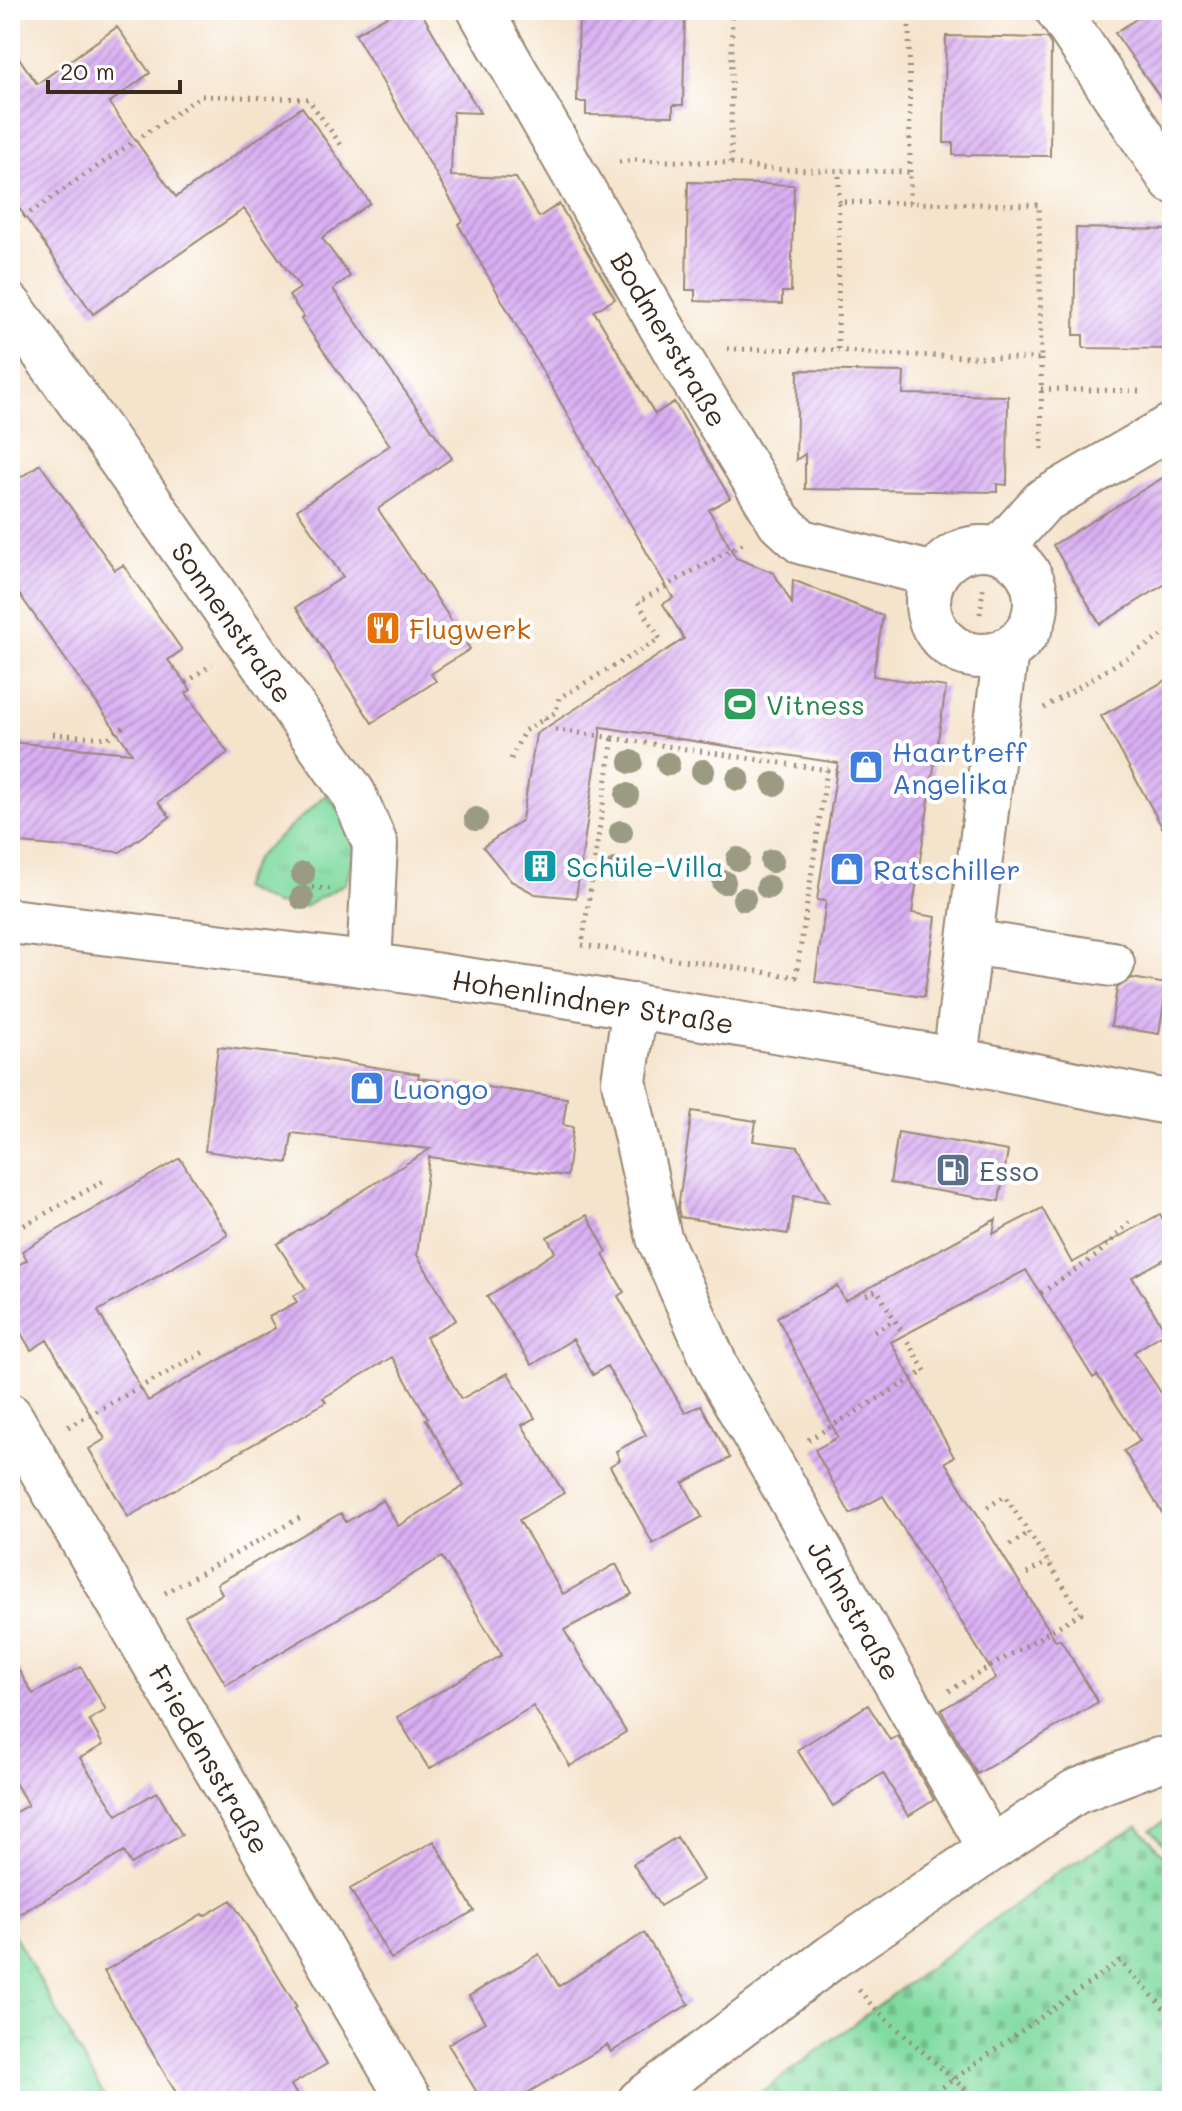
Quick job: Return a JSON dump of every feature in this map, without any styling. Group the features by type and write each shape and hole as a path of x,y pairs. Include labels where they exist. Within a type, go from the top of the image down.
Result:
{"street":[{"name":"Bodmerstraße","path":"480,10 676,352 780,522 802,542 935,575"},
{"path":"1058,10 1172,181"},
{"name":"Sonnenstraße","path":"10,306 353,793 375,844 369,965"},
{"path":"994,549 1043,501 1172,426"},
{"path":"973,548 994,549 1015,558 1028,572 1035,589 1036,607 1032,625 1021,640 990,653 954,648 941,638 932,624 928,607 929,591 935,575 945,562 958,553 973,548"},
{"path":"955,1060 995,737 990,653"},
{"name":"Hohenlindner Straße","path":"10,921 369,965 635,1006 955,1060 1172,1103"},
{"path":"970,942 1112,964"},
{"name":"Jahnstraße","path":"635,1006 624,1081 659,1238 718,1371 991,1849"},
{"name":"Friedensstraße","path":"19,1433 410,2101"},
{"path":"640,2101 832,1957 1075,1792 1159,1760"}],"path":[{"path":"731,163 732,10"},
{"path":"909,10 910,203"},
{"path":"10,226 201,96 308,99 344,149"},
{"path":"570,168 634,160 731,163 766,169 910,172"},
{"path":"838,350 839,172"},
{"path":"839,202 1039,205 1043,501"},
{"path":"676,352 838,350 1041,359"},
{"path":"1041,389 1143,391"},
{"path":"511,759 524,731 556,712 559,698 660,639 638,602 780,522"},
{"path":"990,653 994,549"},
{"path":"995,737 1172,630"},
{"path":"544,719 552,729 836,772"},
{"path":"53,734 108,738 125,726"},
{"path":"613,738 582,945 706,964 796,977 827,770"},
{"path":"10,1233 104,1181"},
{"path":"1041,1293 1096,1256 1132,1220"},
{"path":"771,1463 925,1371 877,1290 862,1297"},
{"path":"874,1331 895,1320"},
{"path":"19,1433 204,1352"},
{"path":"913,1712 1081,1613 1005,1496 986,1508"},
{"path":"126,1614 301,1517"},
{"path":"1010,1545 1030,1533"},
{"path":"1027,1574 1048,1561"},
{"path":"832,1957 874,2008 978,2101"},
{"path":"923,2101 1120,1961 1172,2017"}],"green space":[{"path":"326,795 360,831 346,883 304,907 275,904 241,888 256,858"},
{"path":"1172,1816 1172,1854 1151,1830"},
{"path":"1138,1826 1172,1865 1172,2101 750,2101 1059,1871"},
{"path":"10,1927 107,2101 10,2101"}],"building":[{"path":"398,10 420,10 480,113 453,112 451,176 516,178 539,217 559,204 615,299 594,311 655,414 674,402 730,498 709,510 736,558 774,573 792,604 793,580 883,616 873,676 946,687 912,913 936,917 924,997 815,982 826,901 817,900 838,763 601,727 576,898 535,894 511,881 483,847 522,820 536,734 684,639 663,604 673,598 458,224 463,221 355,34"},
{"path":"579,10 685,10 683,105 673,105 673,116 586,115 586,102 577,102"},
{"path":"1150,10 1172,10 1172,114 1115,33"},
{"path":"117,27 150,73 109,103 176,197 302,107 370,203 322,238 350,276 333,289 452,458 378,509 470,649 431,674 436,681 372,723 296,607 343,577 297,510 390,445 301,319 304,317 289,296 300,288 244,209 93,314 10,195 10,45 37,84"},
{"path":"946,36 1047,38 1051,45 1050,156 953,155 953,143 944,143"},
{"path":"688,182 794,185 791,292 782,292 782,304 695,301 695,290 686,290"},
{"path":"1076,228 1172,230 1170,349 1083,348 1083,335 1074,335"},
{"path":"798,370 904,372 903,394 1008,396 1007,485 997,484 997,492 805,489 805,454 796,460"},
{"path":"40,464 115,570 123,565 182,650 168,660 191,690 186,693 228,753 158,802 170,817 120,852 10,842 10,742 132,753 10,581 10,485"},
{"path":"1172,472 1172,580 1100,624 1053,545"},
{"path":"1172,677 1172,845 1101,716"},
{"path":"1132,978 1167,984 1159,1034 1111,1026 1117,988"},
{"path":"218,1047 324,1059 419,1074 418,1078 567,1098 563,1125 573,1127 567,1176 429,1157 417,1255 456,1320 426,1337 461,1399 508,1373 535,1418 522,1425 564,1493 519,1520 563,1594 616,1564 632,1594 564,1630 626,1732 570,1766 533,1706 429,1769 397,1717 502,1655 442,1557 226,1685 185,1616 222,1594 217,1584 341,1513 346,1522 383,1500 398,1526 464,1486 392,1357 323,1398 326,1402 128,1517 89,1449 105,1439 47,1340 31,1350 10,1315 10,1270 27,1260 22,1251 180,1158 228,1235 98,1311 148,1401 275,1328 269,1317 297,1302 293,1296 306,1289 277,1244 430,1149 292,1133 288,1163 205,1151"},
{"path":"692,1111 756,1121 753,1141 798,1147 829,1202 794,1196 788,1234 680,1217 678,1208"},
{"path":"898,1132 1008,1151 999,1201 890,1183"},
{"path":"1042,1208 1072,1263 1160,1214 1172,1235 1172,1255 1132,1277 1166,1332 1134,1352 1172,1409 1172,1529 1124,1451 1140,1441 1097,1375 1093,1378 1026,1270 891,1342 954,1457 945,1462 1056,1641 1060,1639 1098,1702 977,1774 941,1710 996,1678 883,1496 850,1514 815,1450 838,1437 777,1317 837,1286 845,1301 996,1219 993,1234"},
{"path":"587,1215 607,1252 603,1255 624,1292 618,1296 685,1413 701,1405 730,1458 683,1483 702,1517 653,1544 610,1466 620,1460 616,1451 646,1435 607,1366 593,1375 573,1339 532,1365 487,1297 555,1252 547,1237"},
{"path":"10,1656 33,1694 81,1667 106,1710 89,1720 103,1745 80,1758 117,1815 157,1792 182,1835 131,1864 124,1852 10,1920 10,1815 28,1805 10,1774"},
{"path":"868,1705 890,1740 898,1736 934,1800 908,1816 883,1773 833,1806 797,1750"},
{"path":"677,1837 703,1880 660,1906 633,1864"},
{"path":"434,1841 474,1911 391,1959 350,1889"},
{"path":"231,1900 297,2007 294,2009 327,2064 291,2085 300,2101 181,2101 104,1971"},
{"path":"644,1933 689,2004 611,2052 607,2045 514,2101 482,2101 448,2044 485,2022 469,1996 539,1954 559,1986"}],"place":[{"name":"Flugwerk","path":"383,628"},
{"name":"Vitness","path":"740,704"},
{"name":"Haartreff Angelika","path":"866,767"},
{"name":"Schüle-Villa","path":"540,866"},
{"name":"Ratschiller","path":"847,869"},
{"name":"Luongo","path":"367,1088"},
{"name":"Esso","path":"953,1170"}]}
